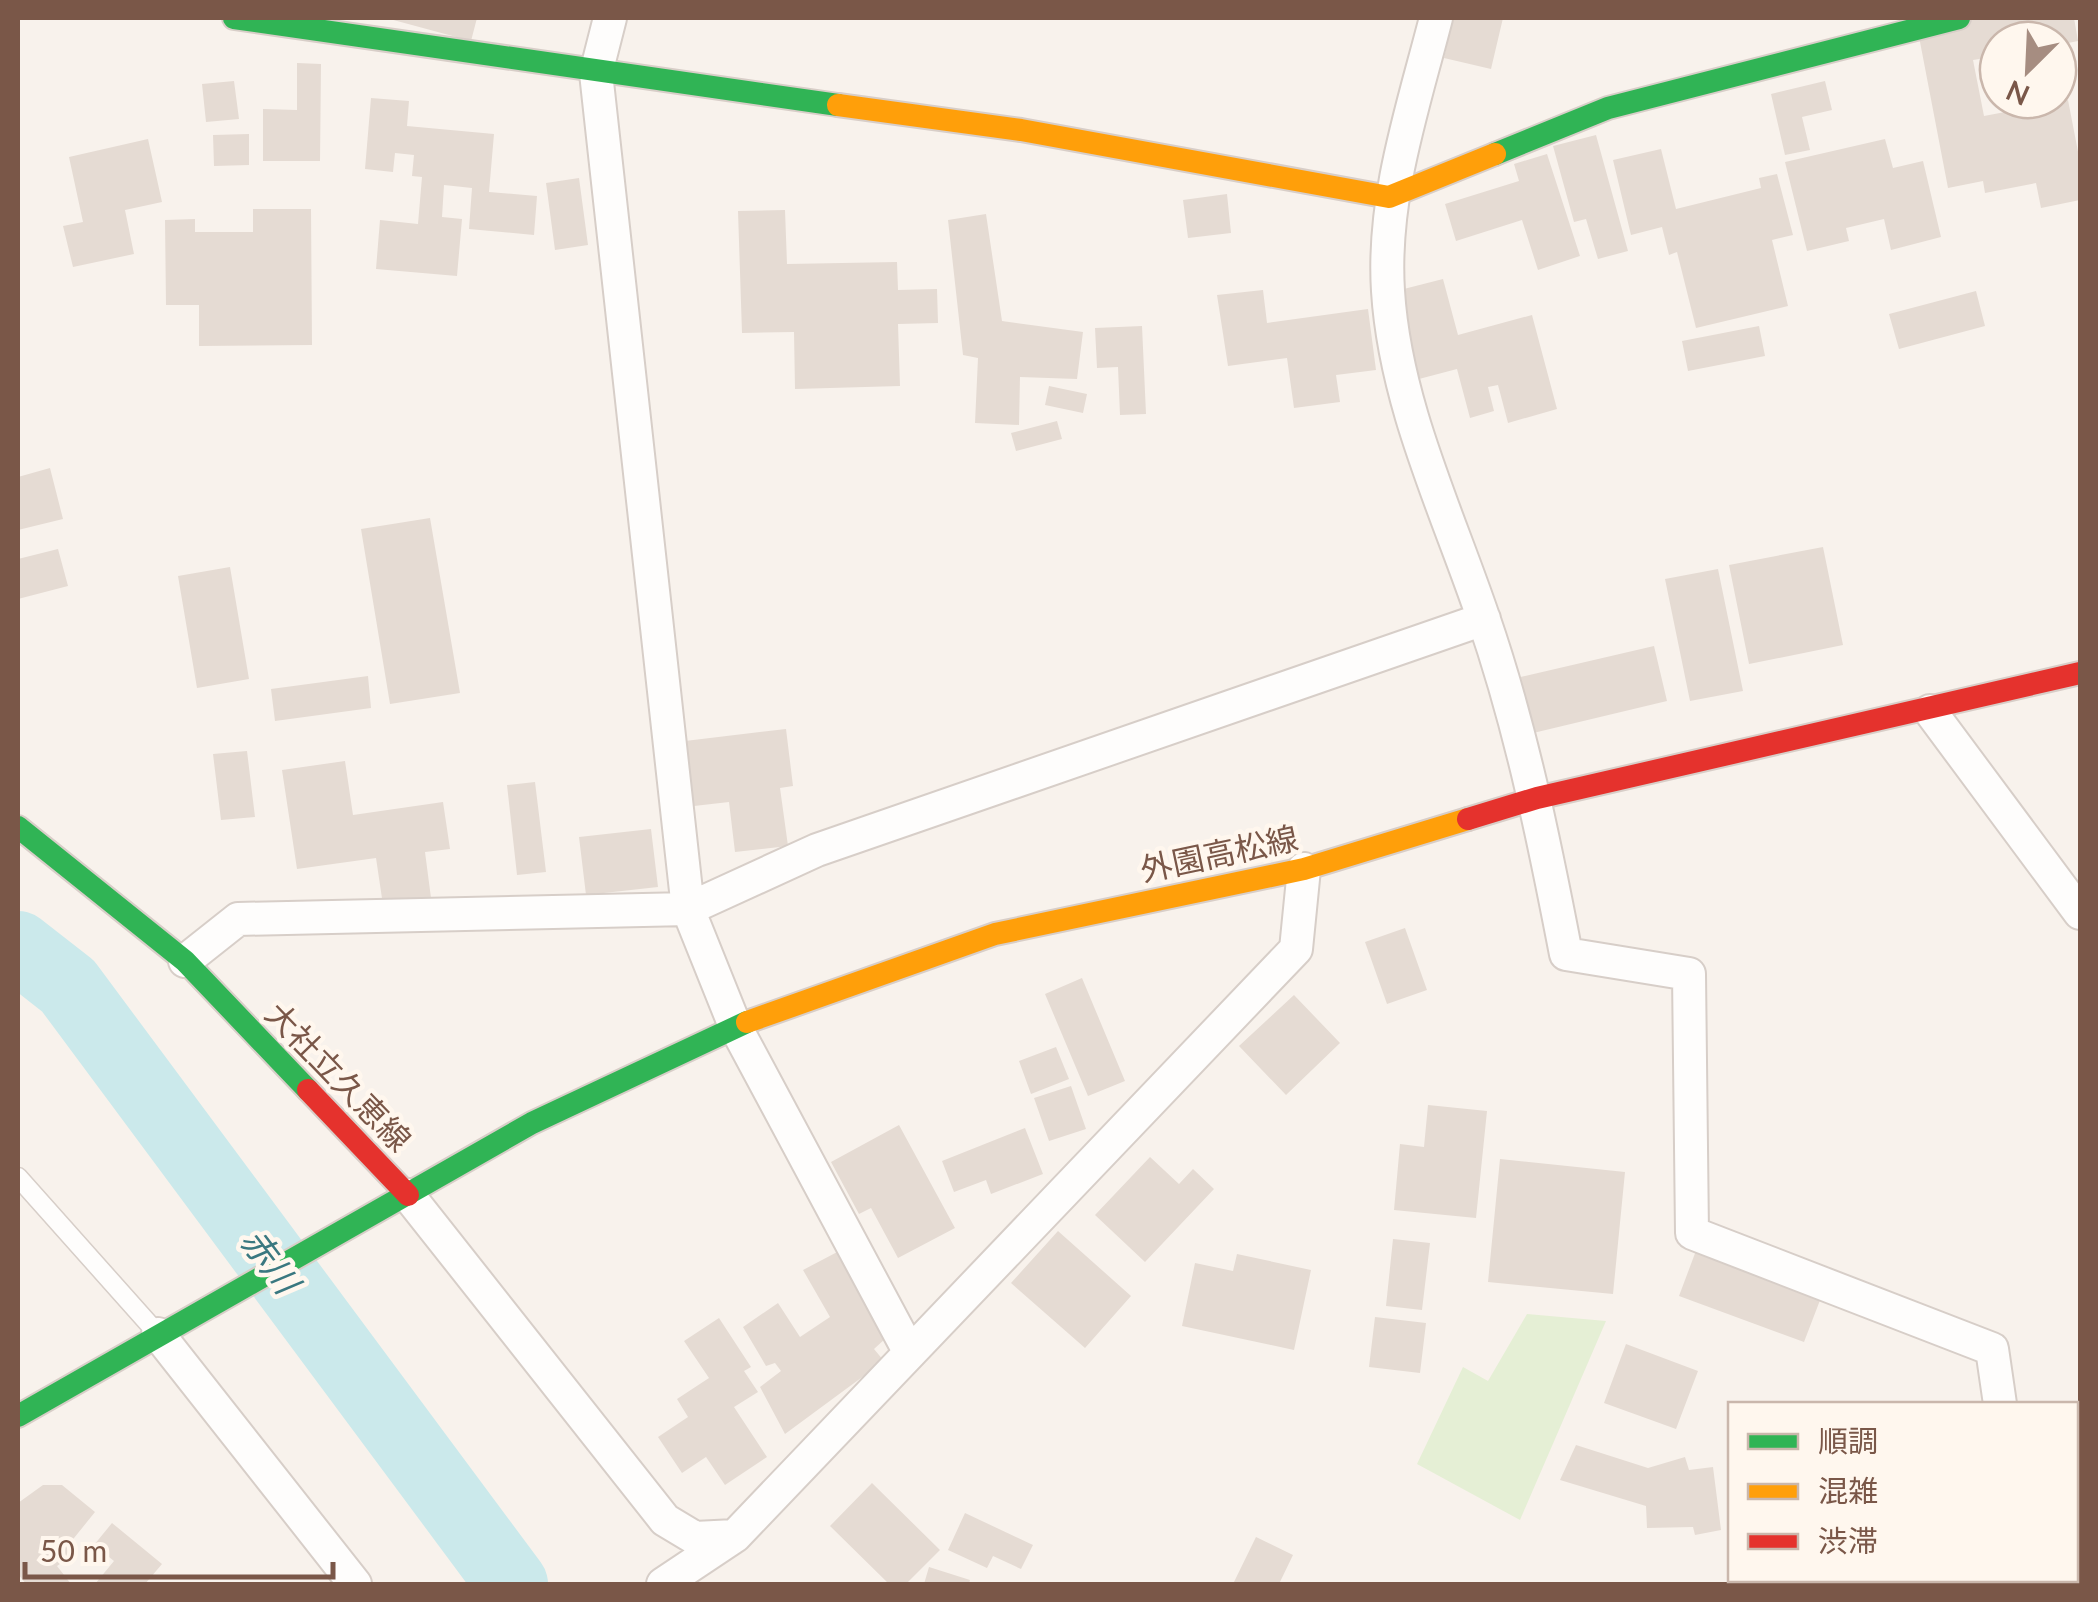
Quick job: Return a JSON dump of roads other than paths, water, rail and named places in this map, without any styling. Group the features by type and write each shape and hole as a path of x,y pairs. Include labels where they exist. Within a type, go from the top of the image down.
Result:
{"main road":[{"path":"234,18 596,73 1021,130 1390,198 1608,108 1959,18"},
{"name":"外園高松線","path":"408,1195 532,1122 736,1026 995,934 1304,869 1536,798 1930,711 2080,673"},
{"name":"大社立久恵線","path":"18,827 185,961 408,1195 190,1315 18,1416"}],"street":[{"path":"610,18 596,73 688,909 736,1026 910,1351"},
{"path":"1436,18 1390,198 1388,293 1414,428 1484,618 1536,798 1566,954 1689,974 1692,1233 1992,1349 2000,1402"},
{"path":"185,961 238,919 688,909 817,850 1484,618"},
{"path":"1930,711 2080,913"},
{"path":"663,1584 734,1536 1296,949 1304,869"},
{"path":"408,1195 666,1520 695,1538 734,1536"},
{"path":"158,1334 355,1584"}],"lane":[{"path":"18,1177 158,1334"}],"waterway":[{"name":"赤川","path":"18,947 68,986 512,1584"}]}
